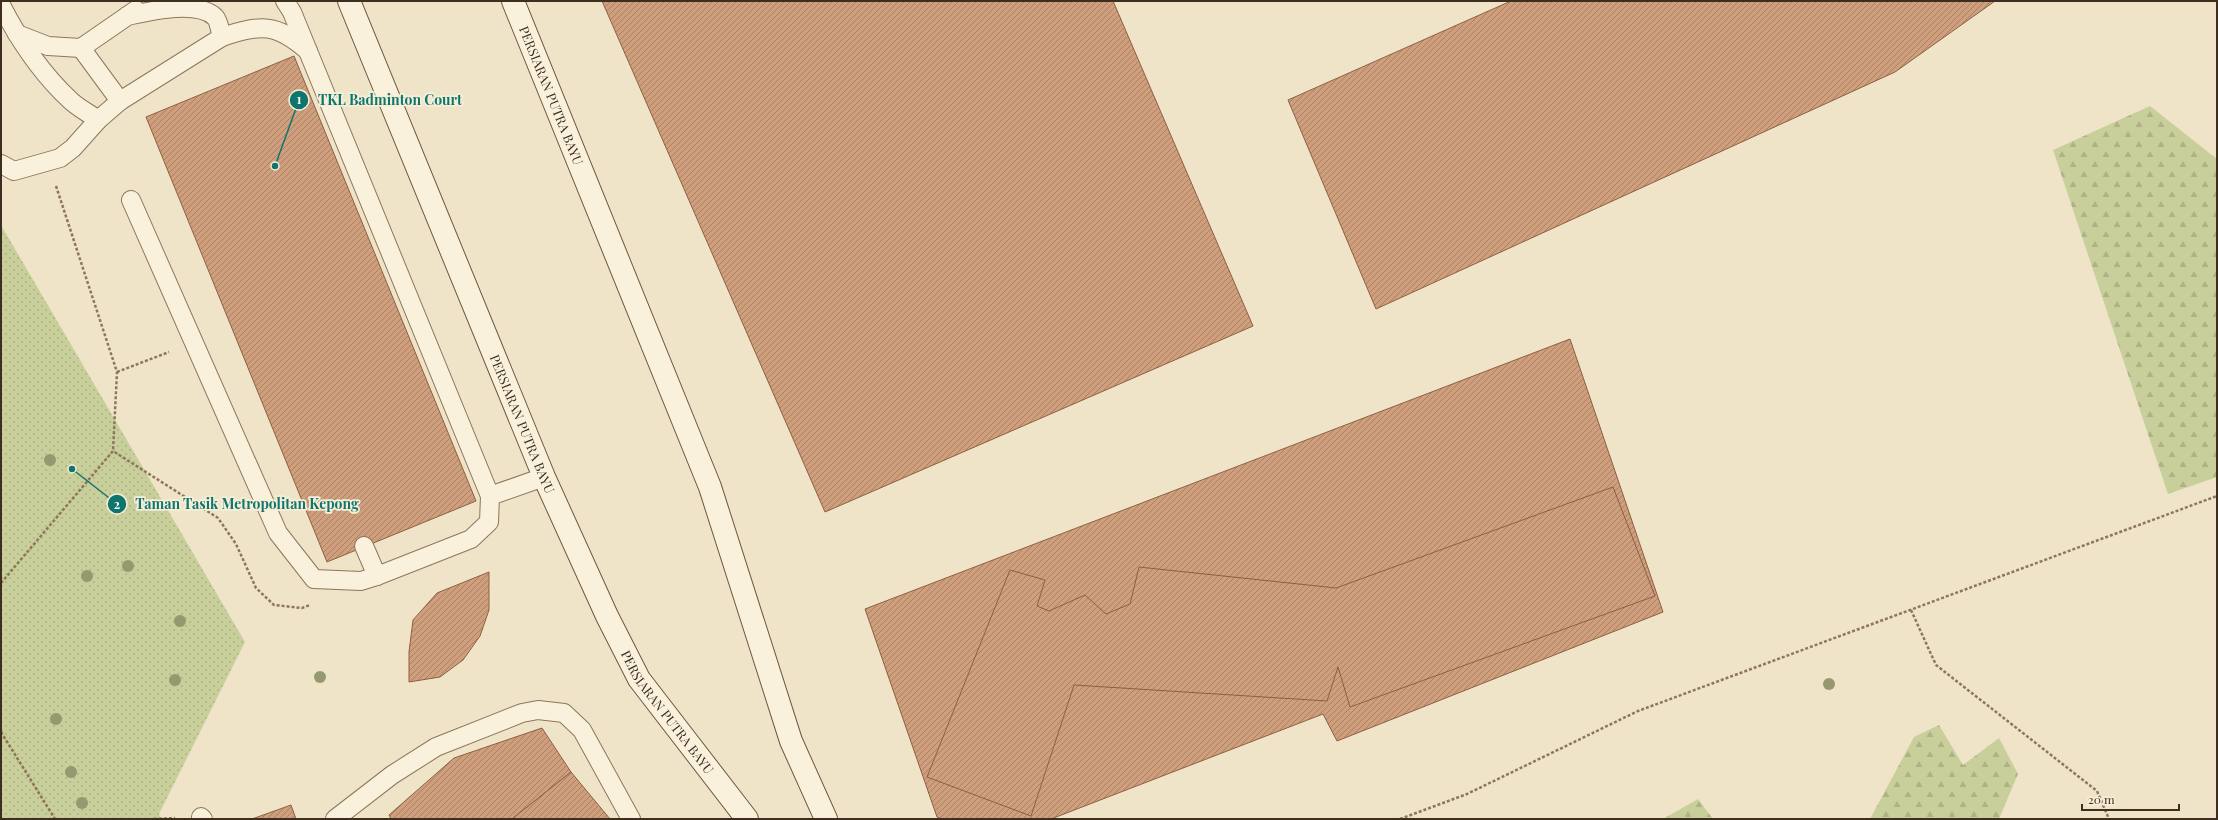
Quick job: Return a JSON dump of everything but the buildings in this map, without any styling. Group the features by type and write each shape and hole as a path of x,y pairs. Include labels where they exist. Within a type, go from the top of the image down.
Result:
{"street":[{"name":"PERSIARAN PUTRA BAYU","path":"349,1 544,477 607,616 639,679 747,819"},
{"name":"PERSIARAN PUTRA BAYU","path":"513,1 710,487 791,741 826,819"}],"lane":[{"path":"16,34 48,46 81,48 148,1"},
{"path":"131,200 278,533 314,579 361,581 377,576 471,539 489,522 490,496 292,12 285,1"},
{"path":"1,5 16,34 33,59 70,101 98,120"},
{"path":"127,16 168,7 192,5 208,9 216,18 222,37"},
{"path":"1,164 14,171 60,158 73,148 98,120 120,101 222,37 248,29 270,28 293,38 308,52"},
{"path":"81,48 120,101"},
{"path":"490,496 544,477"},
{"path":"364,546 377,576"},
{"path":"335,819 392,775 436,747 522,713 538,710 564,713 582,730 632,819"}],"path":[{"path":"1,583 113,451 118,372 48,162"},
{"path":"118,372 194,342"},
{"path":"113,451 218,518 236,544 256,588 274,605 302,608 315,604"},
{"path":"1400,819 1467,794 1638,711 2217,496"},
{"path":"1910,610 1936,665 2097,791 2109,819"},
{"path":"1,732 55,819"}],"green space":[{"path":"2150,106 2217,159 2217,477 2168,494 2053,150"},
{"path":"1,225 245,642 159,814 161,819 1,819"},
{"path":"1939,725 1963,765 1999,738 2018,774 1999,819 1870,819 1914,737"},
{"path":"1698,799 1713,819 1663,819"}],"place":[{"name":"TKL Badminton Court","path":"275,166"},
{"name":"Taman Tasik Metropolitan Kepong","path":"72,469"}]}
